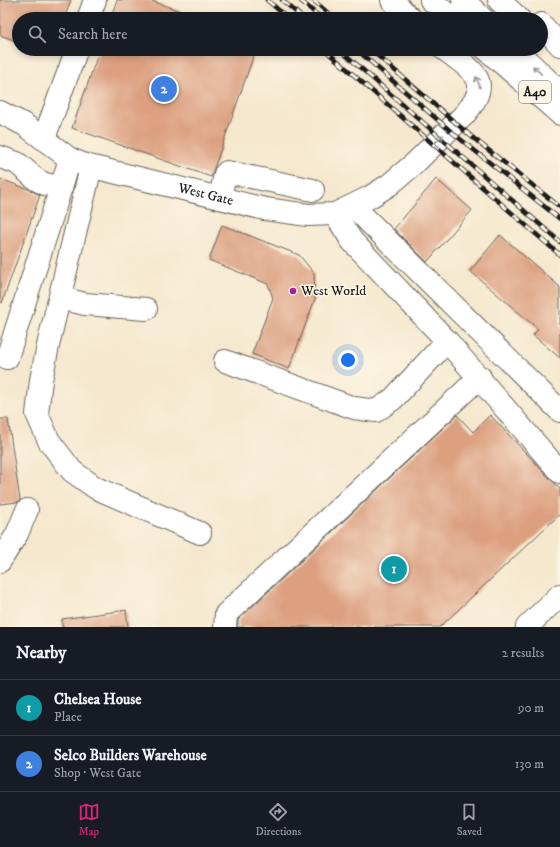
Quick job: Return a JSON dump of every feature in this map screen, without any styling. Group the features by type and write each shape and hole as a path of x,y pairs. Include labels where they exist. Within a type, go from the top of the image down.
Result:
{"main road":[{"path":"91,12 95,0"},
{"path":"392,0 404,12"},
{"path":"431,0 444,12"},
{"path":"463,0 476,12"},
{"path":"499,0 512,12"},
{"path":"519,0 530,12"},
{"path":"548,32 560,45"},
{"path":"548,45 560,56"},
{"path":"44,138 74,56"},
{"name":"West Gate","path":"0,112 25,125 70,159 91,167 265,209 308,215 344,210 390,185 414,164 476,102 480,87 478,79 472,70 453,56"},
{"name":"A40","path":"494,56 560,114"},
{"name":"A40","path":"521,56 560,92"},
{"path":"0,157 17,163 37,180 45,184 61,188"},
{"path":"7,358 70,159"},
{"path":"91,167 41,380 37,414 49,441 72,471 96,488 200,533"},
{"path":"220,198 225,174 227,172 313,190"},
{"path":"344,210 352,241 447,341 560,472"},
{"path":"344,210 560,410"},
{"path":"60,298 85,304 146,309"},
{"path":"225,361 354,408 376,411 393,400 447,341"},
{"path":"225,627 226,614 480,378"},
{"path":"0,561 17,534 27,510"},
{"path":"527,627 560,595"}],"building":[{"path":"0,0 71,0 67,12 12,12 12,39 0,35"},
{"path":"117,0 149,0 183,12 113,12"},
{"path":"98,56 254,56 211,177 72,128"},
{"path":"0,179 40,195 2,303 0,302"},
{"path":"436,179 472,210 427,262 394,229"},
{"name":"West World","path":"222,225 299,255 314,273 315,299 289,369 252,354 273,298 268,284 209,260"},
{"path":"500,235 560,287 560,358 533,335 538,329 470,271"},
{"path":"457,415 473,432 490,415 560,489 560,514 440,627 238,627 238,620"},
{"path":"0,419 8,419 20,500 18,502 0,504"},
{"path":"126,610 128,627 62,627 62,619"}],"railway":[{"path":"267,0 281,12"},
{"path":"282,0 296,12"},
{"path":"300,0 314,12"},
{"path":"313,0 327,12"},
{"path":"332,56 560,255"},
{"path":"347,56 560,242"},
{"path":"364,56 454,134 560,219"},
{"path":"378,56 472,137 560,207"}],"place":[{"name":"Selco Builders Warehouse","path":"164,89"},
{"name":"West World","path":"293,291"},
{"name":"Chelsea House","path":"394,569"}]}
